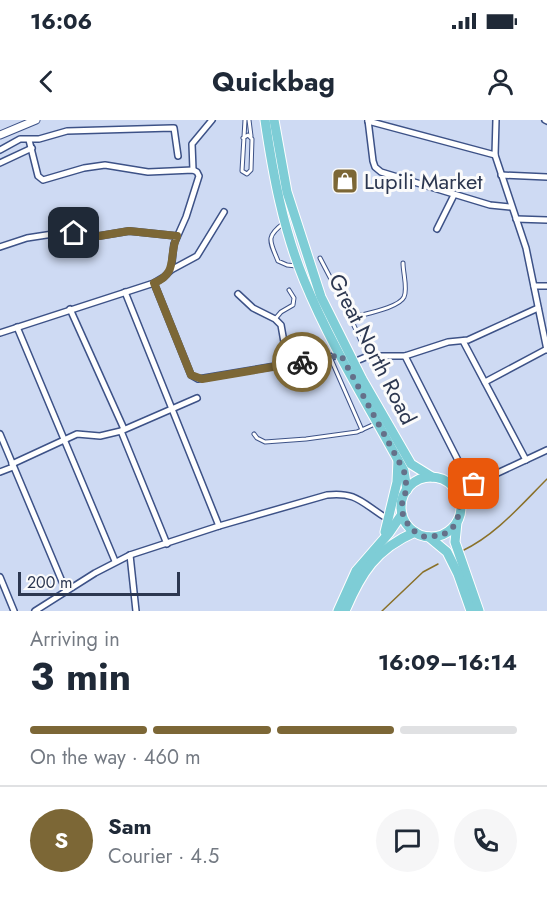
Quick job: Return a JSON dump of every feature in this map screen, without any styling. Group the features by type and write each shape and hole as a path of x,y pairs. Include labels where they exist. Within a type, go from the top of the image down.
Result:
{"main road":[{"name":"Great North Road","path":"265,120 270,156 299,266 341,355 404,471 407,489"},
{"name":"Great North Road","path":"274,120 287,192 321,297 354,363 411,464 432,477"},
{"path":"380,542 389,524 397,482 398,460"},
{"path":"471,611 458,574 447,552 429,537 415,532 408,526 402,514 402,501 407,489 418,480 432,477 443,480 454,490 459,500 455,542 479,611"},
{"path":"338,611 356,571 389,533 402,514"},
{"path":"429,537 443,535 458,520"},
{"path":"345,611 365,571 377,556 397,540 415,532"}],"street":[{"path":"0,135 36,120"},
{"path":"171,270 172,253 177,236 186,217 199,176 193,170 192,144 212,120"},
{"path":"495,155 369,120 375,167 381,172 490,205 511,207"},
{"path":"485,382 547,350 526,248 495,155 496,120"},
{"path":"0,150 20,139 29,140 67,131 174,128 178,156"},
{"path":"29,140 38,176 43,180 84,168 105,165 142,172 193,170"},
{"path":"0,163 32,148"},
{"path":"501,175 547,177"},
{"path":"437,229 454,195"},
{"path":"0,333 164,278 171,270 197,256 224,212"},
{"path":"516,219 547,220"},
{"path":"0,247 27,238 66,231 85,236 129,231 177,236"},
{"path":"154,283 191,375 194,377 202,379 341,355"},
{"path":"534,286 547,286"},
{"path":"125,292 219,526"},
{"path":"238,294 253,308 275,319 281,326 288,364"},
{"path":"354,363 368,356 405,356 448,342 474,339 538,308"},
{"path":"70,309 122,430 166,544"},
{"path":"17,327 115,561"},
{"path":"463,340 526,460"},
{"path":"405,356 470,487"},
{"path":"0,472 77,434 99,436 122,430 196,398"},
{"path":"0,434 66,591"},
{"path":"454,490 470,487 547,450"},
{"path":"459,500 470,487"},
{"path":"35,611 115,561 130,555 219,526 327,495 344,493 354,496 383,516"},
{"path":"130,555 136,611"},
{"path":"0,577 14,611"}],"lane":[{"path":"247,120 251,136 251,170 247,174 242,171 243,138 247,120"},
{"path":"243,138 247,135 251,136"},
{"path":"286,222 274,230 270,241 278,261 287,265 299,266"},
{"path":"320,258 368,356"},
{"path":"351,318 395,305 404,299 403,263"},
{"path":"275,319 281,312 293,305 294,298 289,290"},
{"path":"330,357 362,430"},
{"path":"254,434 265,442 306,439 362,430 379,423"}],"waterway":[{"path":"462,551 497,528 547,479"},
{"path":"382,611 423,572 438,564"}],"way so far":[{"path":"302,362 341,355 404,471 407,489 401,511 406,523 415,532 422,536 436,537 449,531 458,520 459,500 474,484"}],"place":[{"name":"Lupili Market","path":"345,181"}],"route":[{"path":"74,233 99,236 129,231 177,236 172,253 171,270 164,278 154,283 191,375 194,377 202,379 302,362"}]}
